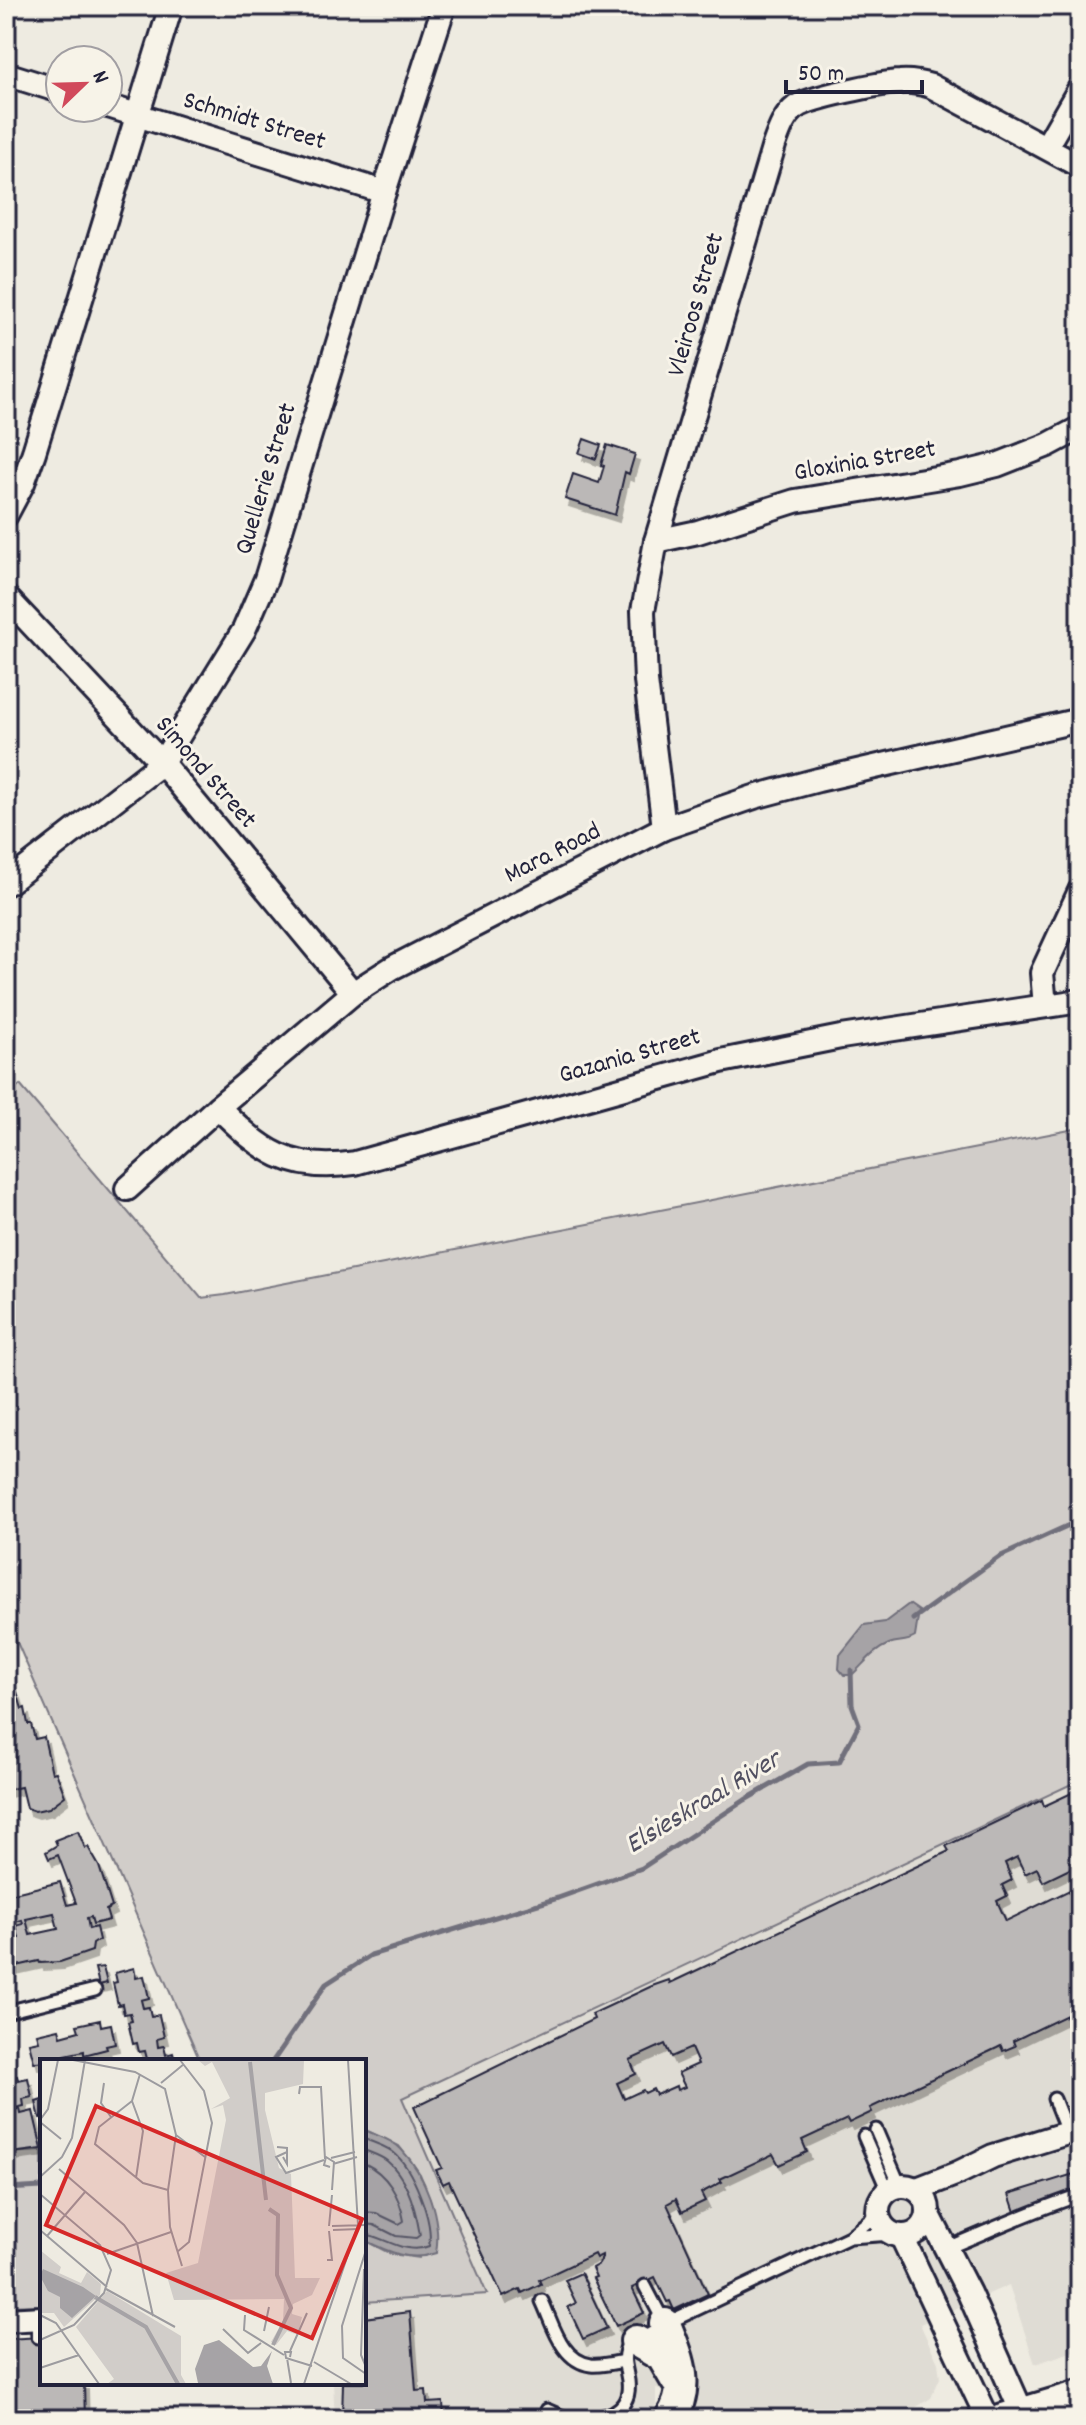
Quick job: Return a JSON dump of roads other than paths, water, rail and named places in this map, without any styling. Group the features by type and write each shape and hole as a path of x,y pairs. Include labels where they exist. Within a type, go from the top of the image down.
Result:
{"main road":[{"path":"665,2324 681,2365 683,2387 670,2419"},
{"path":"630,2351 662,2356 683,2387"},
{"path":"1017,2417 1080,2396"}],"street":[{"path":"6,515 23,483 34,452 171,6"},
{"name":"Quellerie Street","path":"6,884 162,763 256,605 444,6"},
{"path":"6,74 44,86"},
{"name":"Vleiroos Street","path":"664,828 643,637 643,611 656,541 774,145 789,114 799,105 814,100 899,82 915,82 931,86 1080,166"},
{"path":"1046,147 1080,88"},
{"name":"Schmidt Street","path":"124,110 384,192"},
{"name":"Gloxinia Street","path":"656,541 698,532 795,501 997,465 1048,445 1080,428"},
{"name":"Simond Street","path":"6,597 162,763 353,993"},
{"name":"Mara Road","path":"127,1189 353,993 392,968 664,828 754,797 818,780 1080,720"},
{"path":"1045,1006 1042,973 1080,891"},
{"name":"Gazania Street","path":"218,1107 269,1152 309,1166 334,1166 355,1163 721,1061 841,1037 1080,1001"},
{"path":"988,2419 897,2235 881,2223 896,2194 958,2173 993,2156 1076,2129"},
{"path":"897,2235 917,2233 925,2225 929,2213 958,2173"},
{"path":"896,2194 927,2200 929,2213 947,2248 1017,2417"},
{"path":"6,2320 39,2325"}],"lane":[{"path":"6,2012 95,1990"},
{"path":"1054,2099 1076,2129"},
{"path":"542,2301 566,2352 572,2356 593,2365 630,2351 665,2324 849,2237 871,2219 896,2194 870,2133"},
{"path":"947,2248 1028,2212 1080,2195"},
{"path":"849,2237 897,2235"},
{"path":"645,2286 665,2324"},
{"path":"587,2419 608,2416 625,2404 629,2391 630,2351"},
{"path":"547,2410 568,2419"}],"water":[{"path":"909,1604 919,1611 915,1637 883,1647 852,1675 844,1675 839,1669 840,1655 864,1625 885,1622"},
{"path":"366,2132 398,2146 417,2171 434,2211 436,2253 408,2256 366,2241"}],"waterway":[{"name":"Elsieskraal River","path":"913,1619 999,1557 1080,1520"},
{"name":"Elsieskraal River","path":"274,2059 326,1984 371,1955 558,1898 642,1868 745,1800 808,1764 839,1762 859,1724 852,1705 851,1670"},
{"name":"Elsieskraal River","path":"6,2189 40,2187"}]}
